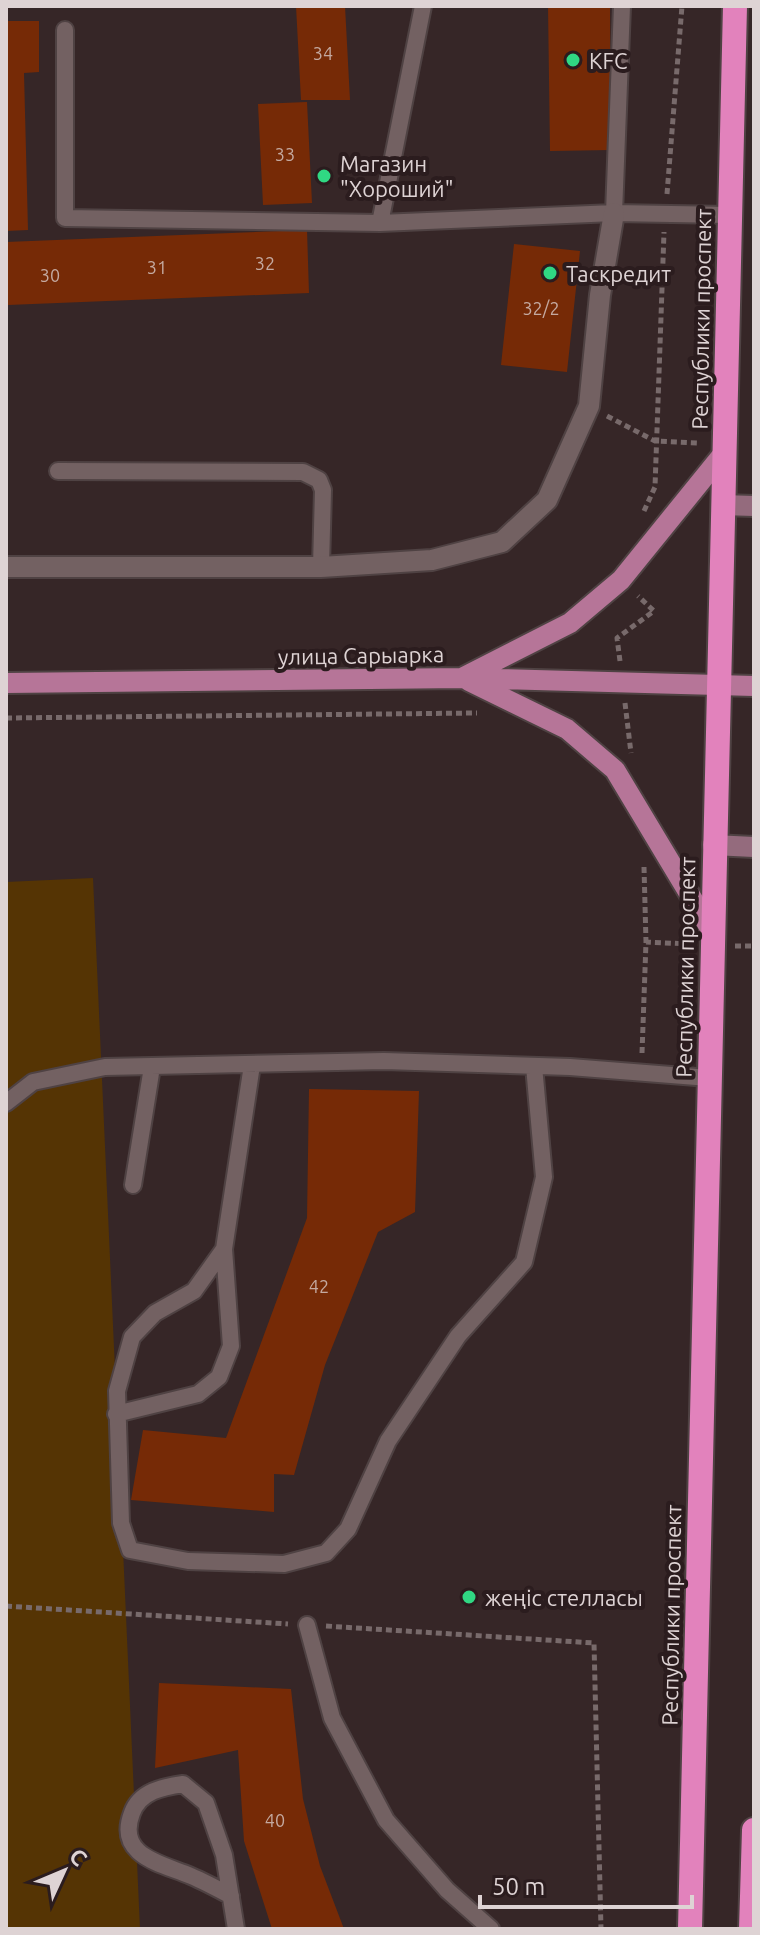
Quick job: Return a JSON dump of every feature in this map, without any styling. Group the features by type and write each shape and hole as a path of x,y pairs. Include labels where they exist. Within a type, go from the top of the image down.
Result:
{"highway":[{"name":"Республики проспект","path":"690,1929 716,684 735,6"},
{"path":"751,1929 754,1830"}],"main road":[{"path":"462,678 570,623 621,580 724,449"},
{"path":"722,505 754,506"},
{"path":"462,678 567,729 615,770 711,937"},
{"name":"улица Сарыарка","path":"6,683 462,678 623,685 754,686"},
{"path":"713,845 754,847"}],"street":[{"path":"6,567 321,567 432,560 502,542 547,500 589,406 600,295 614,213"}],"lane":[{"path":"380,223 423,6"},
{"path":"614,213 622,6"},
{"path":"65,30 65,218 380,223 614,213 729,215"},
{"path":"58,471 303,472 319,480 323,490 321,567"},
{"path":"6,1103 33,1082 105,1067 384,1061 534,1066 709,1078"},
{"path":"116,1414 198,1394 219,1377 231,1346 224,1249 252,1065"},
{"path":"224,1249 194,1291 155,1313 132,1337 117,1391 121,1523 130,1550 188,1561 284,1564 326,1553 348,1529 388,1441 458,1336 524,1262 544,1177 534,1066"},
{"path":"133,1185 152,1067"},
{"path":"307,1625 332,1718 386,1820 447,1890 491,1929"},
{"path":"231,1896 191,1875 148,1861 133,1845 129,1821 135,1804 159,1787 183,1784 206,1803 224,1855 231,1896 236,1929"}],"path":[{"path":"589,406 655,441 724,449"},
{"path":"6,718 490,712"},
{"path":"642,1073 646,942 711,937 754,946"},
{"path":"6,1606 594,1643 601,1929"}],"shaded area":[{"path":"93,878 140,1929 6,1929 6,882"}],"building":[{"path":"296,6 345,6 350,100 301,100"},
{"path":"548,6 610,6 611,150 550,151"},
{"path":"6,21 39,21 39,72 24,73 28,230 6,231"},
{"path":"307,102 312,203 263,205 258,104"},
{"path":"307,230 309,293 8,305 6,242"},
{"path":"514,244 580,251 567,372 501,365"},
{"path":"309,1089 419,1091 415,1212 378,1232 325,1365 294,1475 274,1474 274,1512 131,1500 143,1430 226,1438 307,1218"},
{"path":"159,1683 291,1689 303,1799 320,1866 344,1929 272,1929 244,1841 238,1750 155,1768"}],"place":[{"name":"KFC","path":"573,60"},
{"name":"Магазин \"Хороший\"","path":"324,176"},
{"name":"Таскредит","path":"550,273"},
{"name":"жеңіс стелласы","path":"469,1597"}]}
